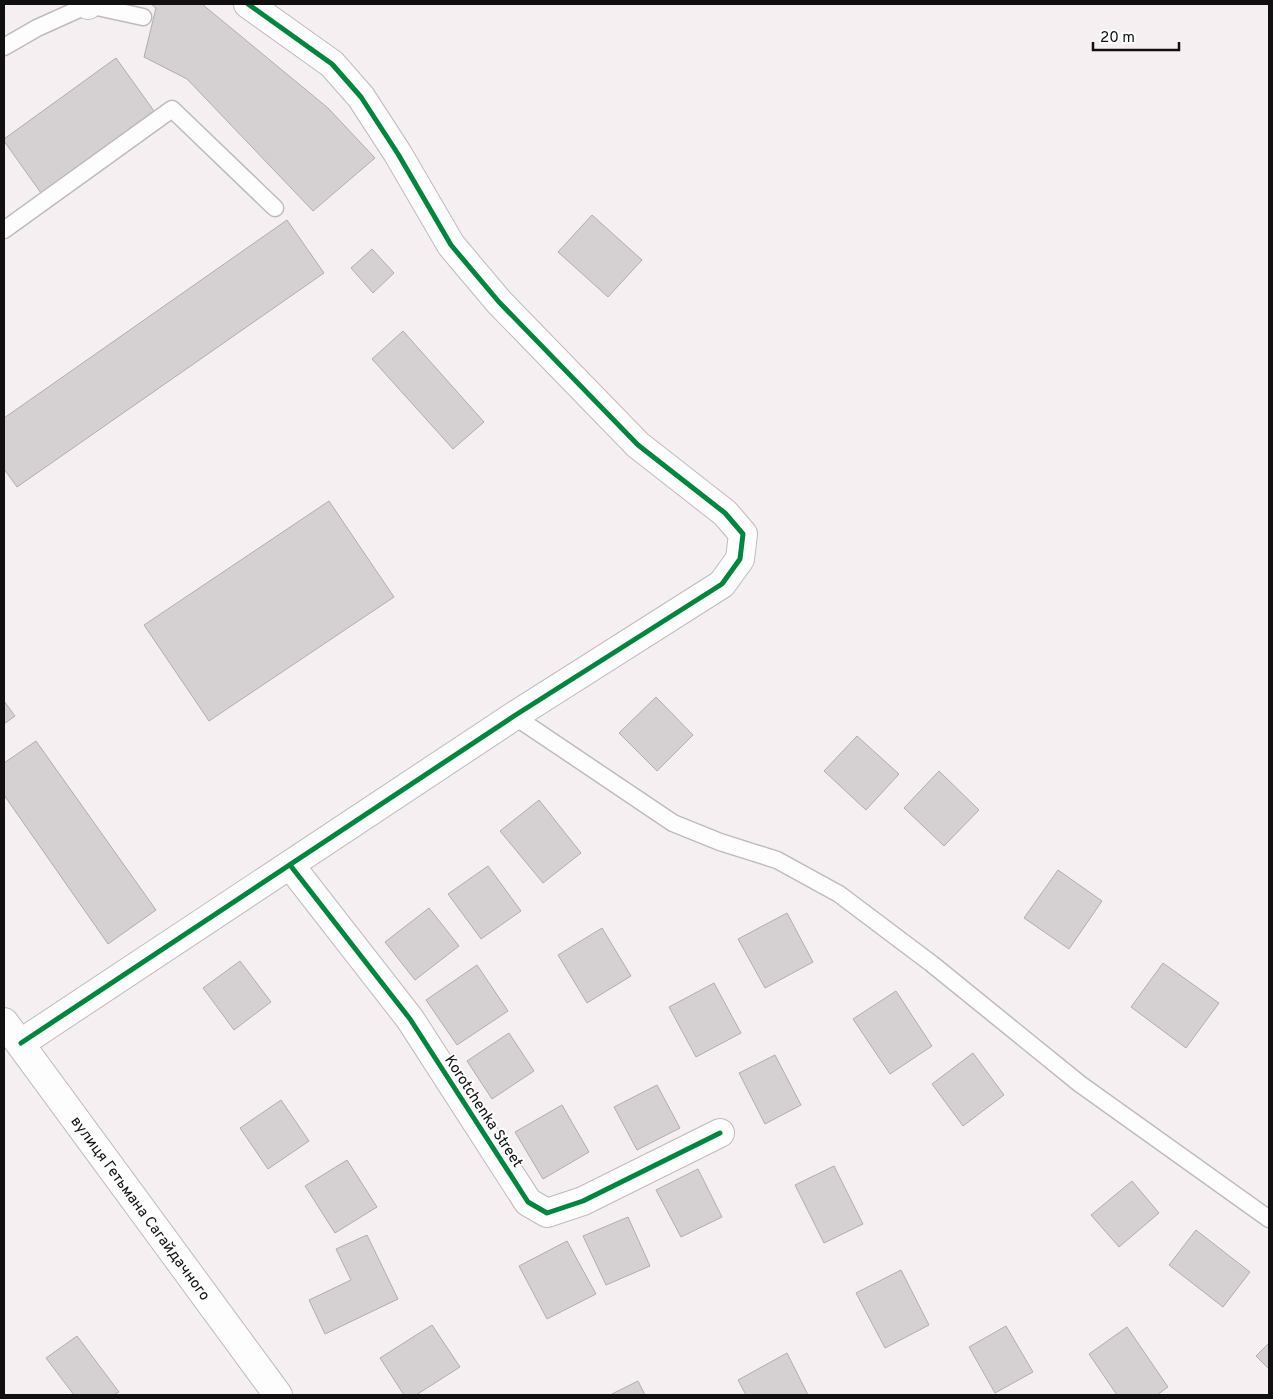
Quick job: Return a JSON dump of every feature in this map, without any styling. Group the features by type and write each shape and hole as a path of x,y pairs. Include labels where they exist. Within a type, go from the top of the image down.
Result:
{"street":[{"path":"21,1043 514,716 722,584 740,559 743,534 725,512 638,445 499,302 451,245 398,154 361,97 332,64 248,4"},
{"name":"Korotchenka Street","path":"290,864 410,1019 528,1202 547,1213 583,1201 720,1133"},
{"name":"вулиця Гетьмана Сагайдачного","path":"4,1022 278,1395"}],"lane":[{"path":"4,47 37,28 87,4 143,17"},
{"path":"4,230 172,110 275,208"},
{"path":"514,716 674,823 720,842 777,860 838,894 932,964 1080,1084 1269,1220"}],"building":[{"path":"151,4 202,4 328,108 375,158 313,211 187,79 144,57 156,8"},
{"path":"116,58 154,111 41,193 4,139"},
{"path":"592,215 642,260 608,297 558,252"},
{"path":"287,220 324,273 17,487 4,469 4,418"},
{"path":"372,249 394,273 373,293 351,268"},
{"path":"403,331 484,422 453,449 372,359"},
{"path":"329,501 394,597 209,721 144,625"},
{"path":"656,697 693,735 657,771 619,733"},
{"path":"4,701 15,716 4,724"},
{"path":"857,736 899,774 866,810 824,771"},
{"path":"36,741 156,910 108,944 4,795 4,763"},
{"path":"939,771 979,810 944,846 904,808"},
{"path":"539,800 581,853 543,883 500,831"},
{"path":"488,866 521,911 481,939 448,894"},
{"path":"1058,870 1102,901 1069,949 1024,918"},
{"path":"429,908 459,946 415,980 385,942"},
{"path":"787,913 813,962 765,988 738,939"},
{"path":"602,928 631,976 587,1003 558,955"},
{"path":"240,961 271,1002 234,1030 203,988"},
{"path":"1163,963 1219,1003 1186,1048 1131,1007"},
{"path":"477,965 508,1011 457,1045 426,1000"},
{"path":"714,983 741,1033 696,1057 669,1007"},
{"path":"896,991 932,1046 890,1074 853,1019"},
{"path":"509,1033 534,1071 492,1099 467,1061"},
{"path":"973,1053 1004,1095 963,1126 932,1084"},
{"path":"775,1055 801,1105 765,1124 739,1073"},
{"path":"657,1085 680,1128 637,1150 614,1107"},
{"path":"281,1100 309,1141 268,1169 240,1128"},
{"path":"562,1105 589,1152 543,1179 515,1132"},
{"path":"347,1160 377,1207 335,1233 305,1186"},
{"path":"834,1166 863,1224 824,1243 795,1185"},
{"path":"698,1169 722,1217 681,1237 656,1190"},
{"path":"1132,1181 1159,1213 1119,1247 1091,1215"},
{"path":"628,1217 650,1266 606,1285 583,1236"},
{"path":"1196,1230 1250,1272 1223,1307 1169,1265"},
{"path":"367,1235 398,1299 325,1334 309,1300 351,1280 336,1249"},
{"path":"567,1241 596,1294 547,1319 519,1266"},
{"path":"901,1270 929,1325 885,1348 856,1293"},
{"path":"432,1325 460,1367 416,1395 404,1395 380,1358"},
{"path":"1006,1326 1033,1372 995,1393 969,1347"},
{"path":"1127,1327 1168,1387 1157,1395 1117,1395 1089,1354"},
{"path":"77,1336 119,1392 113,1395 74,1395 46,1358"},
{"path":"1269,1343 1269,1369 1256,1356"},
{"path":"787,1353 808,1395 746,1395 738,1380"},
{"path":"638,1381 645,1395 610,1395"}],"cycle path":[{"path":"21,1043 514,716 722,584 740,559 743,534 725,513 638,445 499,302 451,245 398,154 361,97 332,64 248,4"},
{"path":"290,865 410,1019 528,1202 547,1213 583,1201 720,1133"}]}
